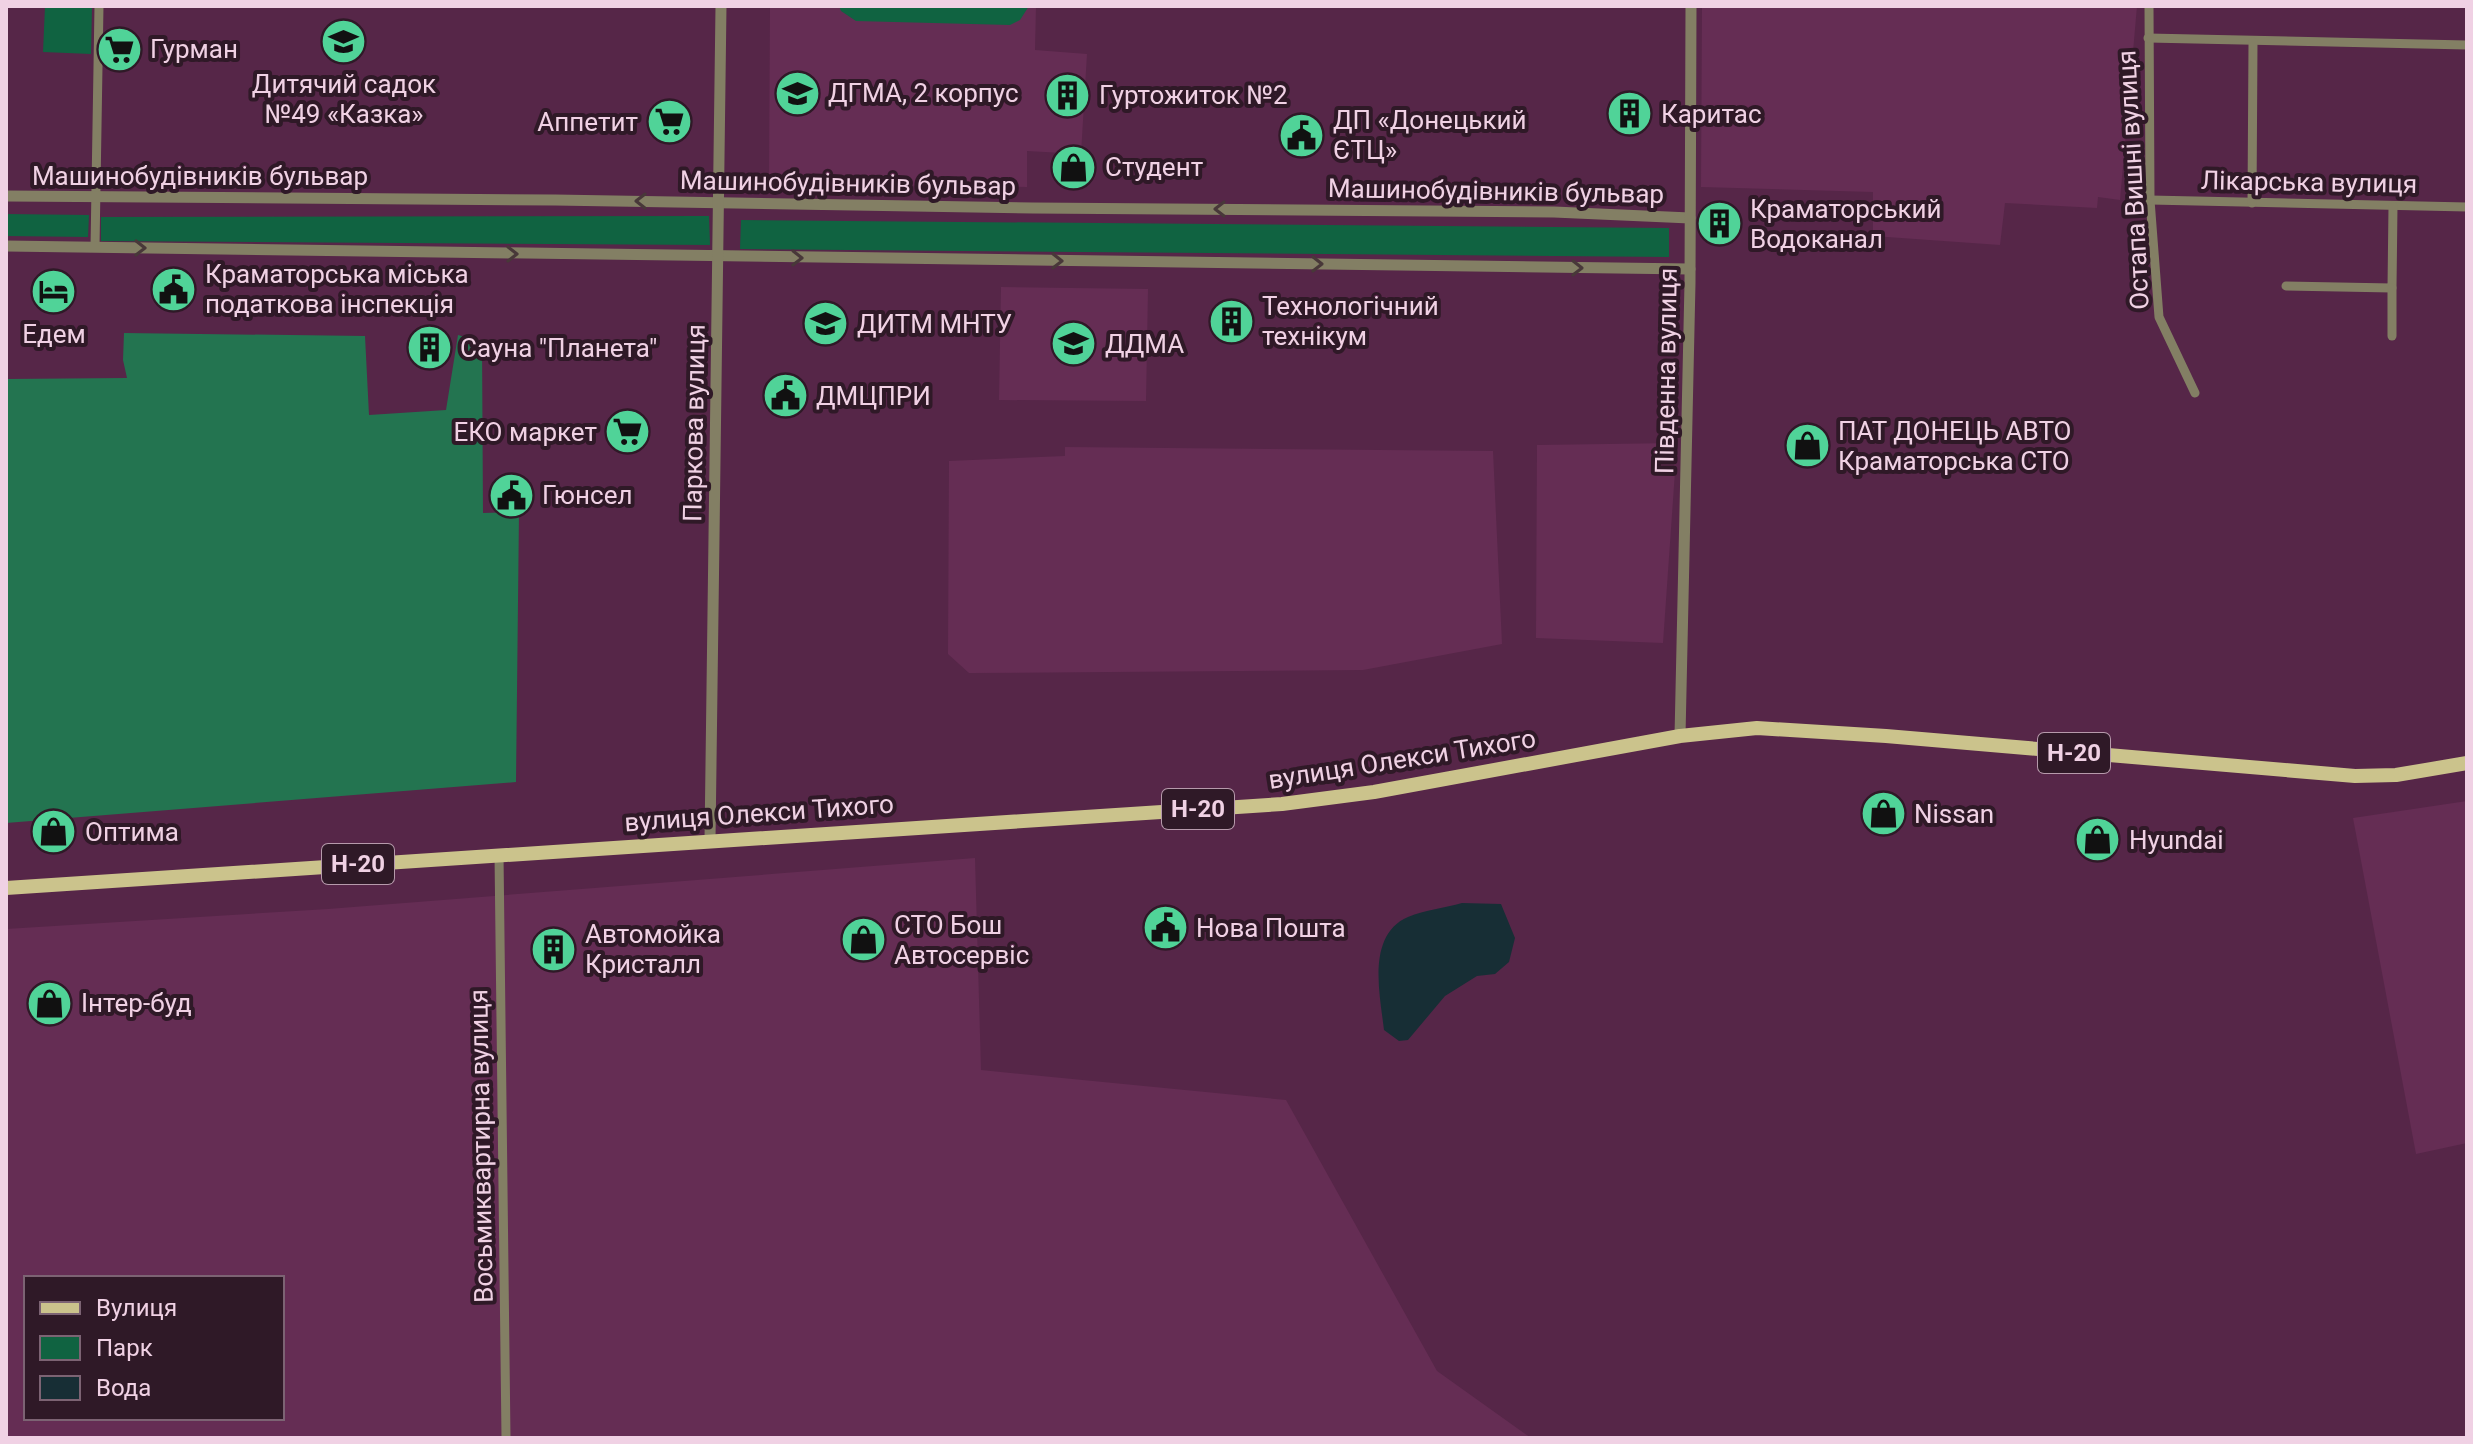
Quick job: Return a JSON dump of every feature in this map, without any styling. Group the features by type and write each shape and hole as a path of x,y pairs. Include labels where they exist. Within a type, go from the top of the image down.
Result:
{"main road":[{"name":"вулиця Олекси Тихого","path":"6,888 1319,800 1680,736 1757,728 2375,777 2467,763"}],"street":[{"path":"95,247 99,6"},
{"name":"Паркова вулиця","path":"710,840 721,6"},
{"name":"Південна вулиця","path":"1680,736 1690,269 1691,6"},
{"name":"Остапа Вишні вулиця","path":"2149,6 2150,200 2159,317 2195,393"},
{"path":"2148,38 2467,45"},
{"path":"2252,203 2253,42"},
{"name":"Машинобудівників бульвар","path":"6,196 1554,212 1690,218"},
{"name":"Лікарська вулиця","path":"2150,200 2467,207"},
{"path":"2392,336 2393,206"},
{"path":"6,246 1690,269"},
{"path":"2286,286 2392,288"},
{"name":"Восьмиквартирна вулиця","path":"499,854 506,1438"}],"shaded area":[{"path":"770,6 1036,6 1035,50 1087,54 1081,154 1027,151 1027,187 769,184"},
{"path":"1702,6 2137,6 2120,200 2098,197 2097,208 2005,203 2000,245 1873,236 1873,192 1701,187"},
{"name":"ДДМА","path":"1001,287 1148,289 1146,401 999,400"},
{"path":"1677,443 1663,643 1536,638 1537,445"},
{"path":"1065,447 1493,451 1502,644 1363,670 969,673 948,654 949,461 1065,456"},
{"path":"2467,801 2467,1143 2416,1154 2353,818"},
{"path":"975,858 981,1070 1286,1100 1437,1371 1531,1438 6,1438 6,929 328,909"}],"green space":[{"path":"45,6 92,6 91,54 43,52"},
{"path":"839,6 1029,6 1020,20 1010,25 856,21 841,11"},
{"path":"6,214 89,215 88,237 6,236"},
{"path":"709,216 710,245 101,241 101,217"},
{"path":"741,220 1669,228 1669,257 740,249"},
{"path":"124,333 365,336 369,415 446,410 458,335 482,342 483,513 519,512 516,782 6,823 6,379 127,378 123,360"}],"water":[{"path":"1462,903 1501,904 1515,938 1509,962 1495,974 1477,976 1445,996 1408,1040 1399,1041 1384,1030 1380,1000 1379,967 1386,937 1408,917"}],"place":[{"name":"Дитячий садок №49 «Казка»","path":"344,41"},
{"name":"Гурман","path":"119,49"},
{"name":"ДГМА, 2 корпус","path":"797,93"},
{"name":"Гуртожиток №2","path":"1068,95"},
{"name":"Каритас","path":"1630,114"},
{"name":"Аппетит","path":"669,122"},
{"name":"ДП «Донецький ЄТЦ»","path":"1302,135"},
{"name":"Студент","path":"1074,167"},
{"name":"Краматорський Водоканал","path":"1719,224"},
{"name":"Краматорська міська податкова інспекція","path":"174,289"},
{"name":"Едем","path":"54,291"},
{"name":"Технологічний технікум","path":"1231,321"},
{"name":"ДИТМ МНТУ","path":"826,324"},
{"name":"ДДМА","path":"1074,344"},
{"name":"Сауна \"Планета\"","path":"429,348"},
{"name":"ДМЦПРИ","path":"785,396"},
{"name":"ЕКО маркет","path":"628,432"},
{"name":"ПАТ ДОНЕЦЬ АВТО Краматорська СТО","path":"1807,446"},
{"name":"Гюнсел","path":"511,495"},
{"name":"Nissan","path":"1883,814"},
{"name":"Оптима","path":"54,832"},
{"name":"Hyundai","path":"2098,840"},
{"name":"Нова Пошта","path":"1165,928"},
{"name":"СТО Бош Автосервіс","path":"863,940"},
{"name":"Автомойка Кристалл","path":"554,949"},
{"name":"Інтер-буд","path":"50,1003"}]}
